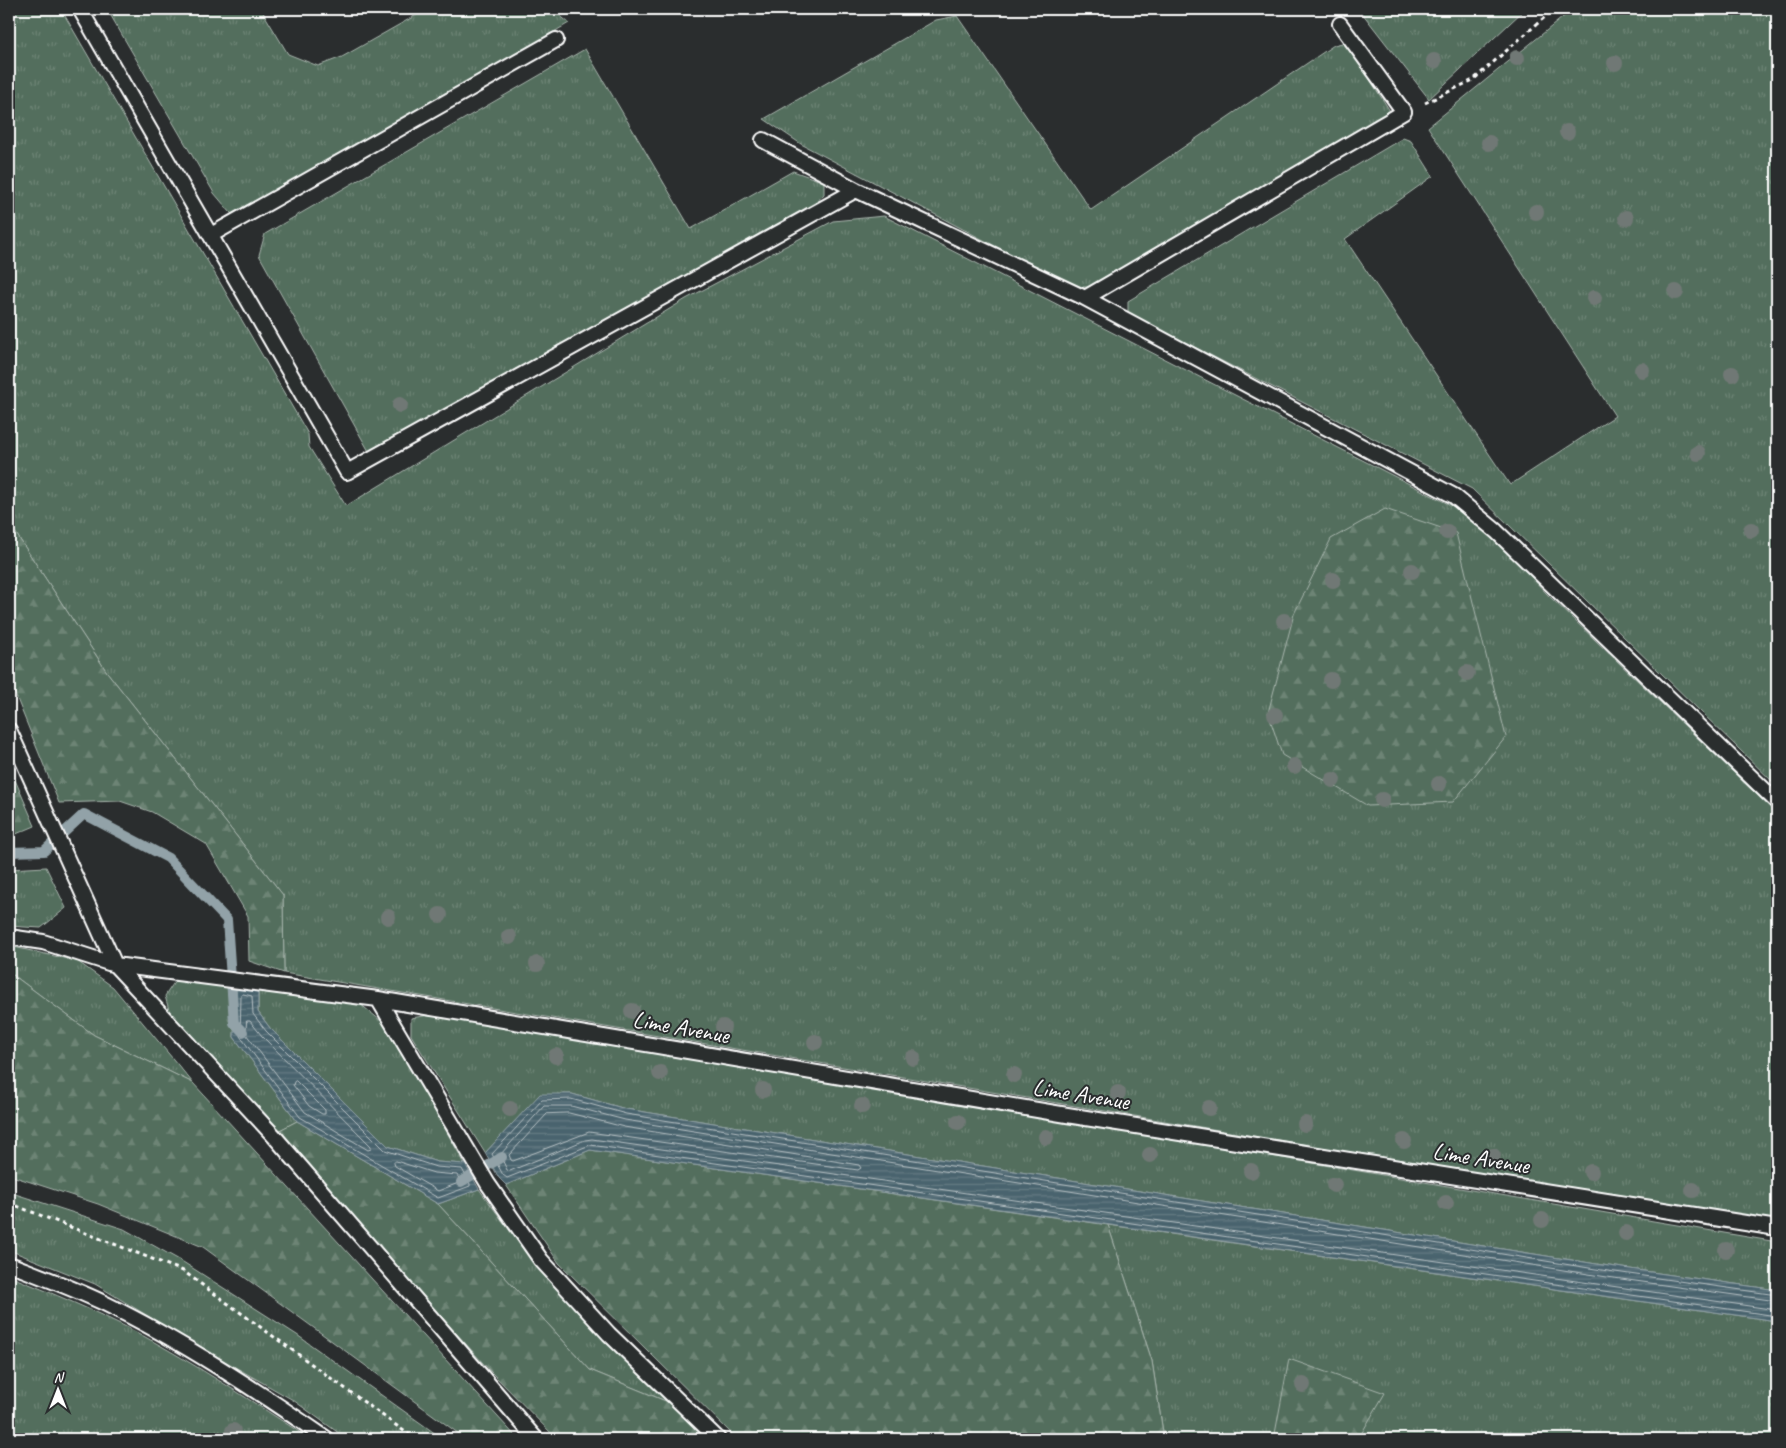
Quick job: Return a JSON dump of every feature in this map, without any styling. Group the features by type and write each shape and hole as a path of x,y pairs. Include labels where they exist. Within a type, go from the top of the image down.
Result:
{"lane":[{"path":"80,9 347,472 856,190"},
{"path":"1084,298 1404,112 1340,24"},
{"path":"211,236 556,40"},
{"path":"763,140 856,190 1084,298 1454,496 1496,531 1777,802"},
{"path":"9,730 115,965 274,1136 536,1439"},
{"name":"Lime Avenue","path":"9,937 43,942 115,965 378,999 1077,1116 1777,1228"},
{"path":"378,999 488,1184 541,1260 609,1334 718,1439"},
{"path":"9,1264 103,1302 154,1329 218,1367 327,1439"}],"path":[{"path":"1404,112 1473,80 1554,9"},
{"path":"9,1203 183,1271 415,1439"}],"green space":[{"path":"9,9 61,9 308,434 309,447 346,506 686,299 833,221 884,216 1476,518 1548,595 1777,814 1777,1224 284,973 283,895 107,672 9,523"},
{"path":"107,9 261,9 288,54 318,66 342,57 427,9 552,9 569,23 236,219 214,193"},
{"path":"1359,9 1525,9 1429,99"},
{"path":"1573,9 1777,9 1777,786 1472,489 1128,313 1128,301 1403,138 1411,141 1433,176 1345,239 1510,485 1615,416 1428,127"},
{"path":"957,16 1091,210 1334,45 1346,42 1397,122 1104,287 1073,287 801,144 764,119 936,20"},
{"path":"585,49 691,229 793,171 824,182 824,194 814,205 371,455 259,255 265,234"},
{"path":"1385,509 1456,533 1506,737 1453,802 1368,806 1282,755 1268,713 1294,614 1331,539"},
{"path":"9,523 107,672 283,895 284,973 249,961 248,916 206,844 152,812 120,801 59,803 9,679"},
{"path":"9,766 35,826 9,837"},
{"path":"46,867 66,908 41,928 9,926 9,869"},
{"path":"9,946 77,961 113,987 193,1083 94,1035 9,972"},
{"path":"9,972 94,1035 193,1083 518,1439 466,1439 203,1247 98,1204 9,1175"},
{"path":"175,981 236,987 234,1037 297,1121 276,1132 169,1010 165,996"},
{"path":"258,991 359,1003 386,1025 465,1164 437,1162 388,1146 270,1028 258,1012"},
{"path":"435,1014 1777,1242 1777,1290 1609,1266 626,1109 572,1094 540,1095 485,1153 411,1035 411,1018"},
{"path":"297,1121 438,1204 590,1370 668,1402 707,1439 557,1439 491,1372 276,1132"},
{"path":"590,1150 1108,1225 1152,1361 1164,1439 737,1439 559,1263 506,1185"},
{"path":"479,1189 538,1269 668,1402 590,1370 438,1204"},
{"path":"9,1192 124,1229 183,1262 297,1335 443,1439 347,1439 293,1400 191,1342 95,1284 9,1250"},
{"path":"1108,1225 1777,1321 1777,1439 1164,1439 1152,1361"},
{"path":"9,1276 106,1317 138,1333 203,1371 310,1439 9,1439"},
{"path":"1289,1359 1385,1393 1360,1436 1343,1439 1274,1439"}],"water":[{"path":"236,987 258,991 258,1012 270,1028 388,1146 437,1162 465,1164 479,1189 438,1204 297,1121 234,1037"},
{"path":"540,1094 572,1094 626,1109 1609,1266 1777,1290 1777,1321 590,1150 506,1185 499,1178 485,1153"}],"waterway":[{"path":"9,852 44,851 84,814 168,858 227,920 234,1023 243,1032"},
{"path":"461,1182 502,1157"}]}
